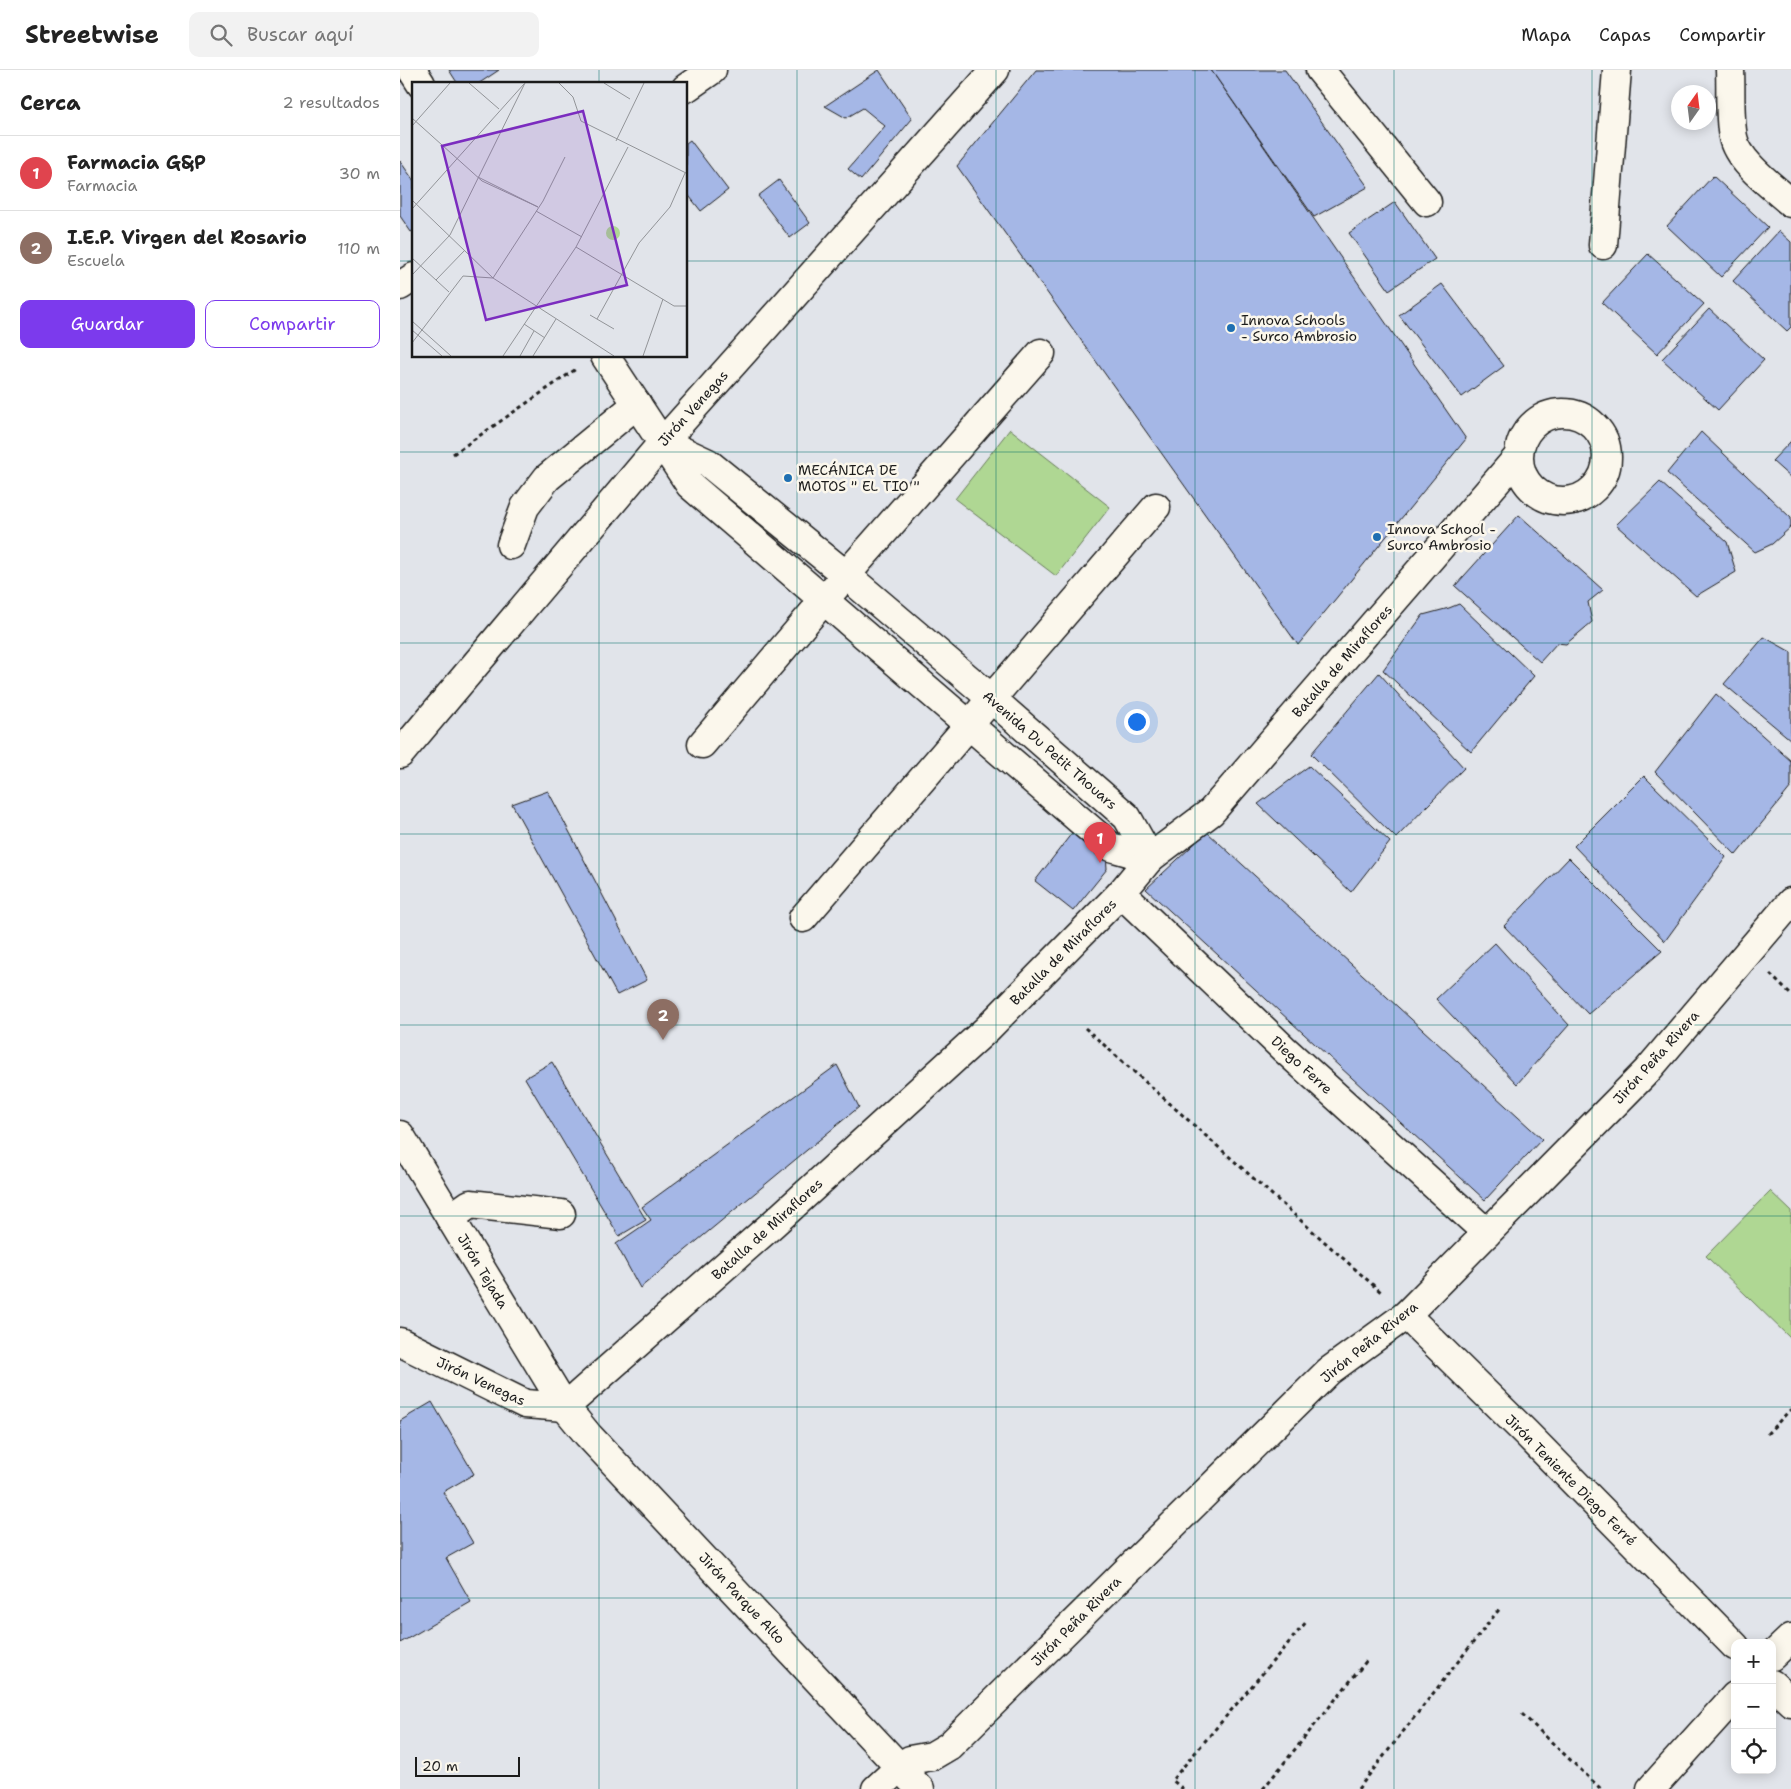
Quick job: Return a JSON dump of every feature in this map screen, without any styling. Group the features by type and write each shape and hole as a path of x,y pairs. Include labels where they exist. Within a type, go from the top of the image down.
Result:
{"street":[{"path":"412,70 420,82"},
{"path":"688,87 712,70"},
{"name":"Jirón Venegas","path":"400,754 663,442 995,70"},
{"path":"1320,70 1427,202"},
{"path":"1603,245 1616,70"},
{"path":"1737,75 1732,137 1737,149 1745,160 1791,203"},
{"path":"400,286 412,278"},
{"path":"702,744 846,574 1041,353"},
{"path":"594,360 637,404 690,484 1111,848 1150,858"},
{"path":"511,545 525,507 547,478 598,434 637,404"},
{"name":"Avenida Du Petit Thouars","path":"663,442 708,463 846,574 1127,817 1150,858"},
{"name":"Batalla de Miraflores","path":"565,1407 766,1229 986,1029 1121,893 1150,858 1211,812 1518,457"},
{"path":"803,918 1156,507"},
{"name":"Diego Ferre","path":"1121,893 1284,1050 1486,1233"},
{"name":"Jirón Peña Rivera","path":"876,1789 910,1760 932,1756 949,1746 1329,1372 1406,1315 1647,1071 1791,902"},
{"name":"Jirón Tejada","path":"400,1135 565,1407"},
{"path":"450,1218 470,1204 561,1214"},
{"name":"Jirón Teniente Diego Ferré","path":"1406,1315 1533,1440 1731,1642"},
{"name":"Jirón Venegas","path":"400,1342 525,1404 565,1407"},
{"name":"Jirón Parque Alto","path":"565,1407 588,1435 920,1789"},
{"path":"1776,1652 1791,1638"},
{"path":"1776,1688 1791,1702"},
{"path":"1651,1789 1731,1700"}],"path":[{"path":"453,454 594,360"},
{"path":"1085,1028 1406,1315"},
{"path":"1767,1434 1791,1409"},
{"path":"1358,1789 1501,1607"},
{"path":"1183,1789 1172,1780 1306,1621"},
{"path":"1263,1789 1368,1659"},
{"path":"1522,1714 1601,1789"}],"green space":[{"path":"1010,429 1110,507 1056,576 955,499"},
{"path":"1770,1191 1791,1211 1791,1339 1706,1256"}],"building":[{"path":"449,70 499,70 481,82 457,82"},
{"path":"879,70 912,119 861,180 848,169 885,126 863,108 846,118 825,106"},
{"name":"Innova Schools - Surco Ambrosio","path":"1036,70 1211,70 1466,439 1298,645 957,166"},
{"path":"1211,70 1285,70 1368,187 1314,217"},
{"path":"690,140 728,190 701,211 688,195 688,142"},
{"path":"400,161 412,178 412,231 400,216"},
{"path":"1713,176 1768,227 1721,277 1667,226"},
{"path":"779,180 810,223 790,238 758,196"},
{"path":"1395,202 1435,259 1389,290 1349,233"},
{"path":"1779,231 1791,242 1791,327 1787,331 1733,281"},
{"path":"1648,254 1704,304 1657,354 1602,303"},
{"path":"1442,284 1504,366 1462,397 1399,315"},
{"path":"1709,309 1764,360 1718,410 1662,359"},
{"path":"1701,432 1791,518 1791,527 1772,544 1755,552 1667,473"},
{"path":"1791,441 1791,478 1772,461"},
{"path":"1660,482 1727,542 1736,572 1696,596 1616,525"},
{"path":"1519,515 1603,590 1588,602 1592,622 1566,644 1557,643 1540,662 1455,586"},
{"path":"1459,604 1534,676 1471,752 1383,670 1423,615"},
{"path":"1764,637 1791,652 1791,740 1724,684"},
{"path":"1379,673 1464,768 1396,838 1311,754"},
{"path":"1716,694 1791,761 1791,787 1736,855 1655,772"},
{"path":"1309,766 1390,842 1351,892 1258,804"},
{"path":"1644,776 1726,857 1665,941 1574,846"},
{"path":"548,791 647,980 617,995 512,804"},
{"path":"1075,829 1106,853 1107,869 1073,911 1035,881"},
{"path":"1207,832 1542,1139 1485,1200 1146,889"},
{"path":"1569,858 1662,951 1588,1014 1504,926"},
{"path":"1495,943 1569,1025 1517,1084 1436,999"},
{"path":"552,1062 646,1220 619,1236 525,1078"},
{"path":"837,1065 859,1107 640,1288 616,1244 651,1220 642,1207"},
{"path":"432,1402 474,1474 443,1492 473,1543 446,1558 471,1602 400,1643 400,1421"}],"place":[{"name":"Innova Schools - Surco Ambrosio","path":"1231,328"},
{"name":"MECÁNICA DE MOTOS \" EL TIO \"","path":"788,478"},
{"name":"Innova School - Surco Ambrosio","path":"1377,537"},
{"name":"Farmacia G&P","path":"1100,863"},
{"name":"I.E.P. Virgen del Rosario","path":"663,1040"}]}
